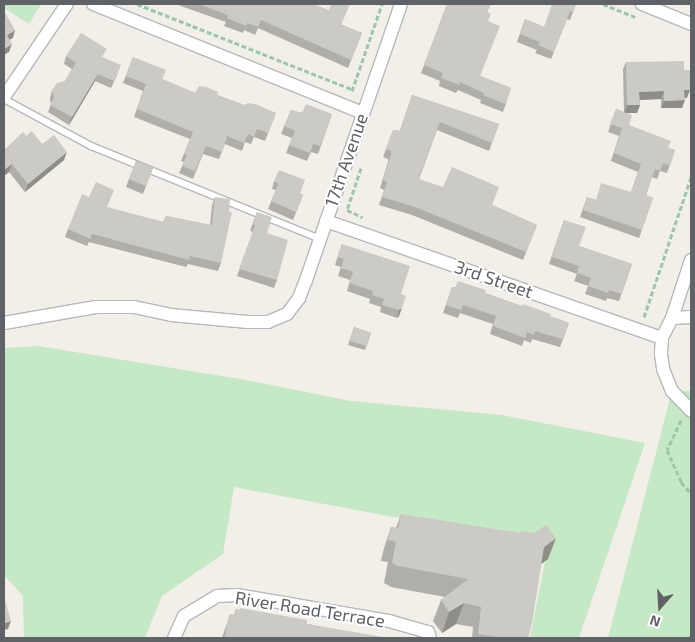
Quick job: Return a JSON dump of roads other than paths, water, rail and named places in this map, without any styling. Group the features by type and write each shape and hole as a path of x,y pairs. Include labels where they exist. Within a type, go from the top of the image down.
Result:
{"street":[{"path":"4,98 67,4"},
{"path":"93,4 362,114"},
{"name":"17th Avenue","path":"4,323 96,307 134,307 171,315 248,322 268,322 287,314 299,298 401,4"},
{"path":"642,4 691,24"},
{"name":"3rd Street","path":"326,221 662,338"},
{"path":"689,410 672,391 663,369 662,338 672,318 691,260"},
{"path":"672,318 691,317"},
{"name":"River Road Terrace","path":"174,638 184,616 218,596 237,595 389,621 428,632 430,638"}],"lane":[{"path":"4,98 91,146 320,238"}]}
